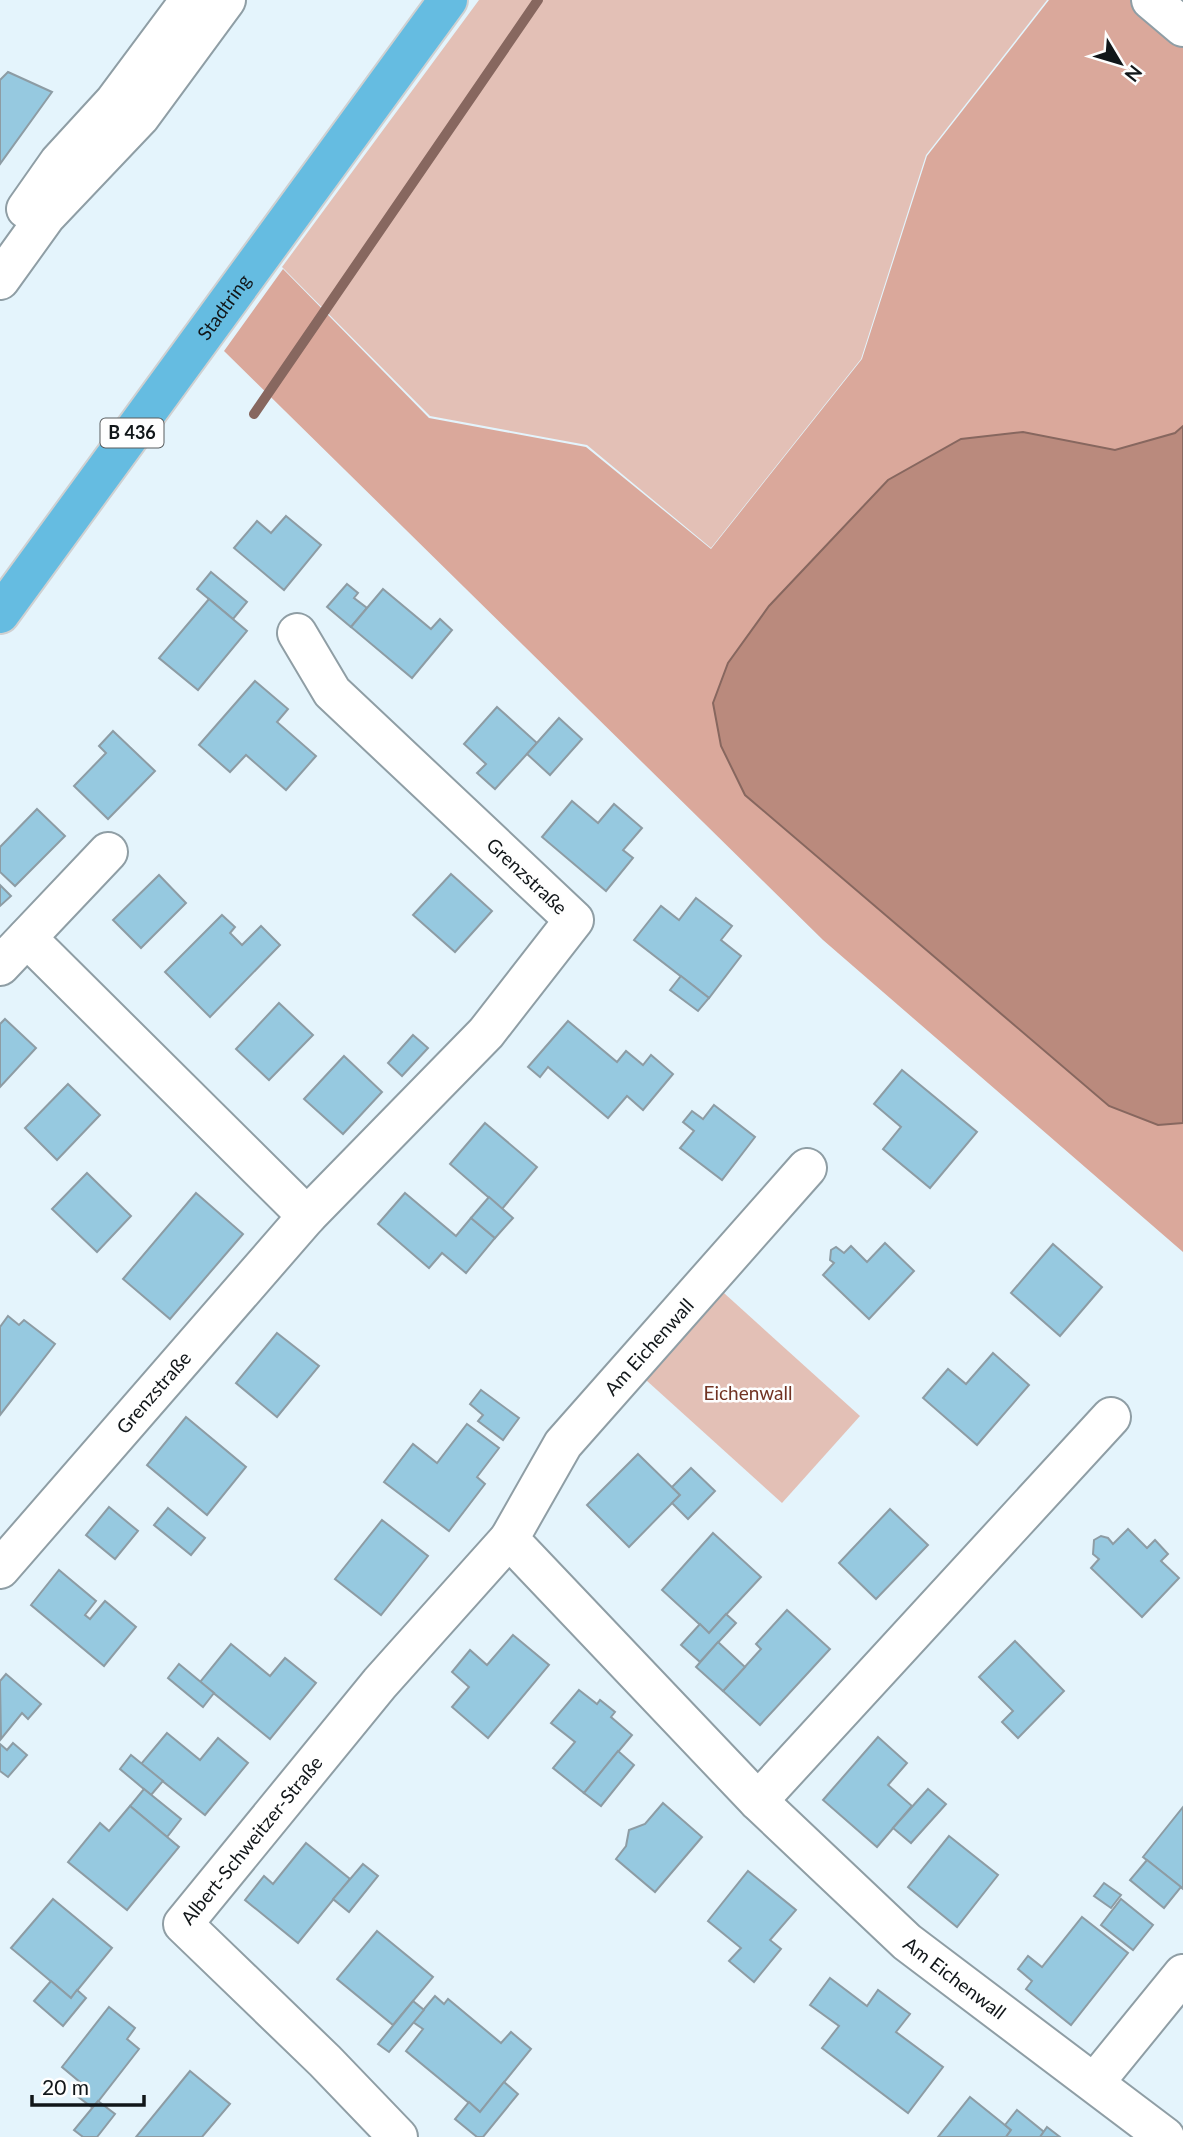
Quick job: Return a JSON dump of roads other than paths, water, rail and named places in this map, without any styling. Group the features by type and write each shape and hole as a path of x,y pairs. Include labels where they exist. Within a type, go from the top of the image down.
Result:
{"highway":[{"name":"Stadtring","path":"0,614 448,0"}],"street":[{"path":"0,245 59,162 114,102 190,0"},
{"path":"0,280 46,216 140,117 226,0"},
{"path":"1151,0 1183,27"},
{"name":"Grenzstraße","path":"0,1569 307,1216 486,1033 574,920 332,692 297,634"},
{"path":"0,966 108,852"},
{"path":"27,938 307,1216"},
{"name":"Am Eichenwall","path":"380,1683 509,1539 563,1444 807,1168"},
{"path":"758,1801 1111,1417"},
{"name":"Am Eichenwall","path":"509,1539 758,1801 907,1941 1165,2137"},
{"name":"Albert-Schweitzer-Straße","path":"380,1683 183,1924 325,2061 398,2137"},
{"path":"1095,2082 1183,1974"}],"waterway":[{"path":"254,414 538,0"}],"park label":[{"name":"Eichenwall","path":"748,1393"}]}
